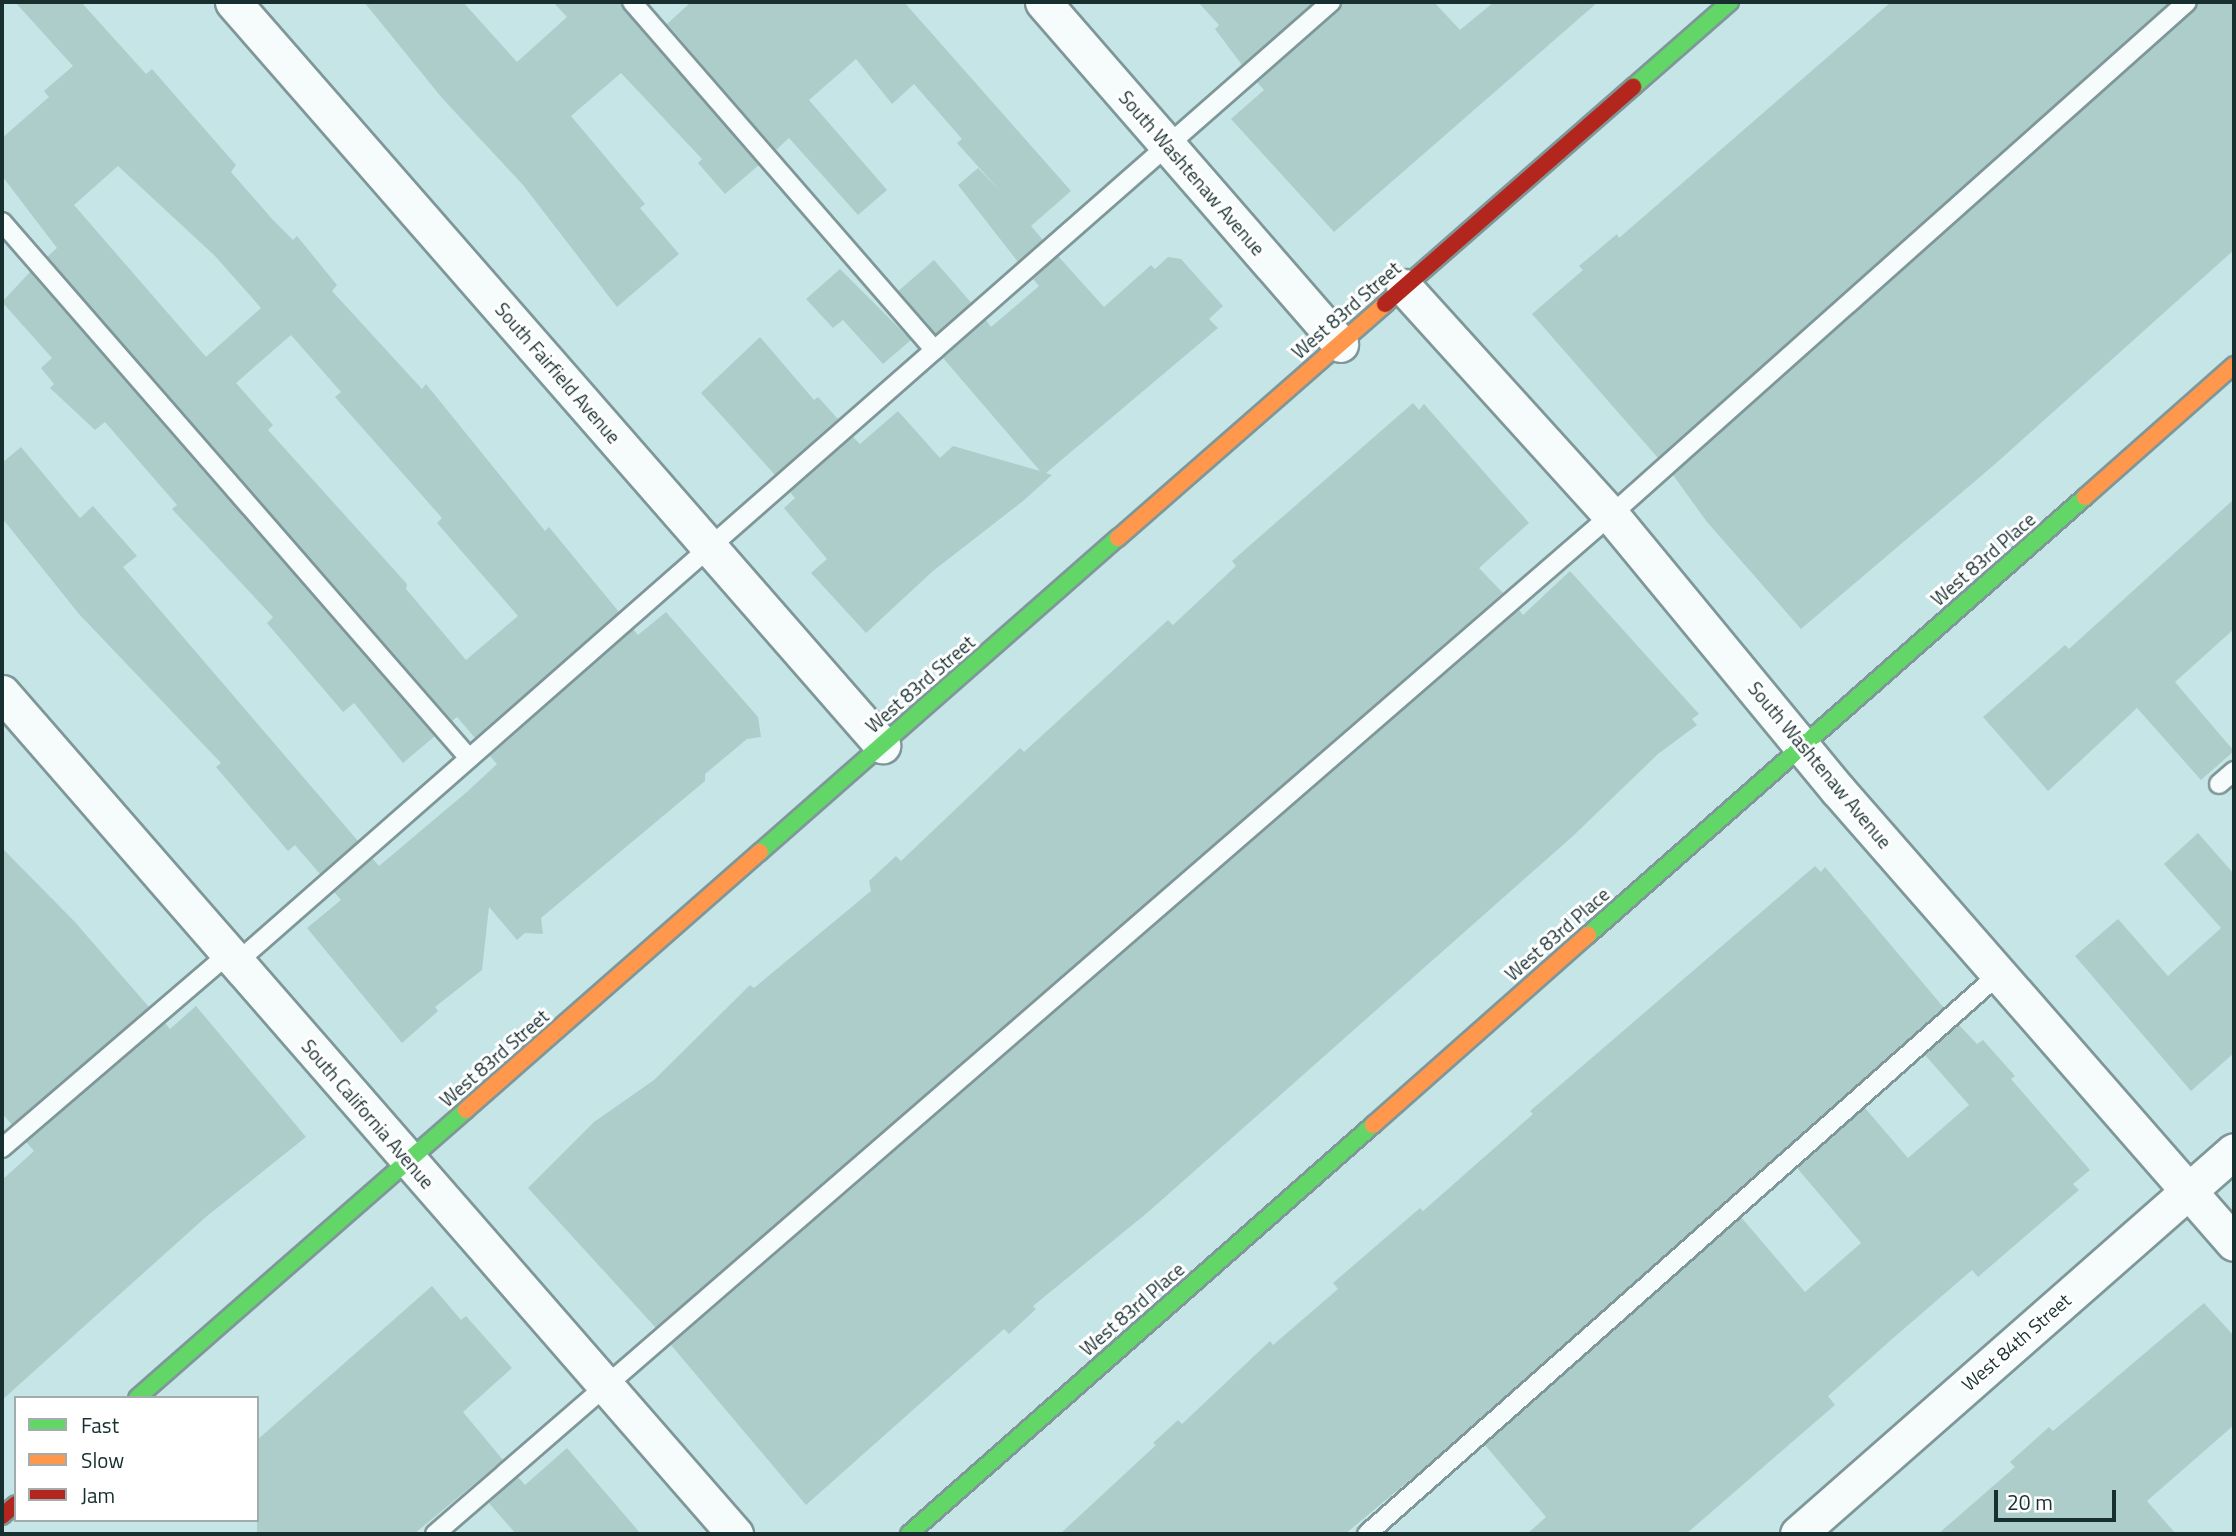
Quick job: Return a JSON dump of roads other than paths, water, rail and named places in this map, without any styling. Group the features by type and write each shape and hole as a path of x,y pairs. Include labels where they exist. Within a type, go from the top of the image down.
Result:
{"street":[{"name":"South Fairfield Avenue","path":"233,2 882,745"},
{"name":"South Washtenaw Avenue","path":"1044,2 1340,344"},
{"name":"West 83rd Street","path":"139,1396 1730,2"},
{"name":"South Washtenaw Avenue","path":"1404,287 1611,515 1802,745 2234,1243"},
{"name":"West 83rd Place","path":"908,1534 2234,365"},
{"name":"South California Avenue","path":"2,693 735,1534"},
{"name":"West 84th Street","path":"1798,1534 2234,1151"}],"lane":[{"path":"632,2 934,349"},
{"path":"2,1148 469,758 1331,2"},
{"path":"435,1534 1611,515 2188,2"},
{"path":"2,222 469,758"},
{"path":"2219,784 2234,771"},
{"path":"1367,1534 1999,974"}]}
